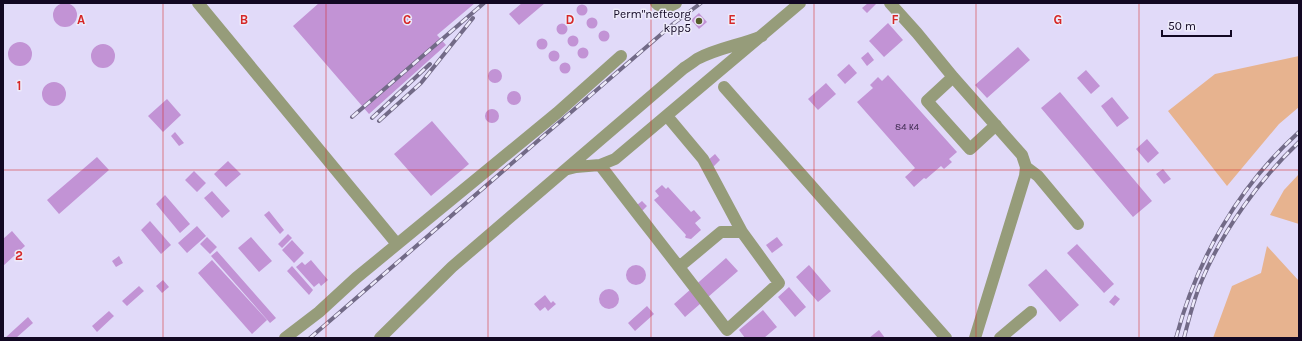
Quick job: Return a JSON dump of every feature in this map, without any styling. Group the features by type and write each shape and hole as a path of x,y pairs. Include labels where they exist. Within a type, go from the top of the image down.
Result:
{"street":[{"path":"198,3 397,244"},
{"path":"656,3 667,7 676,3"},
{"path":"563,171 576,167 600,165 622,154 800,3"},
{"path":"890,3 917,32 953,77 1022,156 1026,167 1025,176 975,338"},
{"path":"380,338 452,267 696,59 762,36"},
{"path":"285,338 319,312 356,278 551,118 621,56"},
{"path":"953,77 927,101 970,149 996,125"},
{"path":"724,87 946,338"},
{"path":"600,165 727,330 779,283 742,232 703,159 667,116"},
{"path":"1026,167 1038,176 1078,224"},
{"path":"679,267 721,232 742,232"},
{"path":"1000,338 1031,312"}],"shaded area":[{"path":"1299,56 1299,107 1279,124 1227,186 1168,111 1215,74"},
{"path":"1299,174 1299,224 1270,215 1284,190"},
{"path":"1267,246 1299,281 1299,338 1213,338 1232,286 1261,273"}],"building":[{"path":"65,3 74,6 77,15 74,24 65,27 56,24 53,15 56,6"},
{"path":"319,3 475,3 437,35 446,45 369,114 293,26"},
{"path":"522,3 545,3 519,25 509,14"},
{"path":"868,3 877,3 867,13 862,8"},
{"path":"582,4 586,6 588,10 586,14 582,16 578,14 576,10 578,6"},
{"name":"Perm\"nefteorg kpp5","path":"699,13 707,22 699,29 691,20"},
{"path":"592,17 596,19 598,23 596,27 592,29 588,27 586,23 588,19"},
{"path":"562,23 566,25 568,29 566,33 562,35 558,33 556,29 558,25"},
{"path":"888,23 903,40 884,57 869,41"},
{"path":"604,30 608,32 610,36 608,40 604,42 600,40 598,36 600,32"},
{"path":"573,35 577,37 579,41 577,45 573,47 569,45 567,41 569,37"},
{"path":"542,38 546,40 548,44 546,48 542,50 538,48 536,44 538,40"},
{"path":"15,42 25,42 32,49 32,59 25,66 15,66 8,59 8,49"},
{"path":"98,44 108,44 115,51 115,61 108,68 98,68 91,61 91,51"},
{"path":"583,47 587,49 589,53 587,57 583,59 579,57 577,53 579,49"},
{"path":"1018,47 1030,60 987,98 975,85"},
{"path":"554,50 558,52 560,56 558,60 554,62 550,60 548,56 550,52"},
{"path":"868,52 874,60 867,66 861,58"},
{"path":"565,62 569,64 571,68 569,72 565,74 561,72 559,68 561,64"},
{"path":"849,64 857,73 845,84 837,75"},
{"path":"492,69 498,69 502,73 502,79 498,83 492,83 488,79 488,73"},
{"path":"1086,70 1100,86 1091,94 1077,78"},
{"path":"888,75 957,152 949,159 952,162 944,169 941,166 914,187 905,177 915,168 857,102 873,88 870,85 878,77 882,81"},
{"path":"49,82 59,82 66,89 66,99 59,106 49,106 42,99 42,89"},
{"path":"826,83 836,94 818,110 808,99"},
{"path":"511,91 517,91 521,95 521,101 517,105 511,105 507,101 507,95"},
{"path":"1060,92 1152,201 1133,217 1041,108"},
{"path":"1112,97 1129,118 1117,127 1101,106"},
{"path":"167,99 181,115 163,132 148,116"},
{"path":"489,109 495,109 499,113 499,119 495,123 489,123 485,119 485,113"},
{"path":"432,121 469,164 431,196 394,154"},
{"path":"175,132 184,143 179,146 171,136"},
{"path":"1147,139 1159,153 1148,163 1136,149"},
{"path":"715,154 720,160 713,167 707,161"},
{"path":"97,157 109,170 59,214 47,200"},
{"path":"228,161 241,174 226,187 214,174"},
{"path":"1163,169 1171,179 1164,184 1156,174"},
{"path":"194,171 206,183 197,192 185,180"},
{"path":"662,185 666,189 668,187 691,212 694,210 701,218 695,223 701,230 691,239 685,237 686,235 654,200 659,196 655,191"},
{"path":"212,191 230,211 222,218 204,198"},
{"path":"165,195 190,224 180,233 156,204"},
{"path":"642,201 647,206 642,211 637,205"},
{"path":"269,211 284,230 280,234 264,215"},
{"path":"150,221 171,245 161,254 141,230"},
{"path":"197,226 206,236 187,253 178,243"},
{"path":"12,231 25,246 3,266 3,239"},
{"path":"288,234 292,238 282,248 278,244"},
{"path":"207,237 217,247 210,254 200,244"},
{"path":"251,237 272,261 259,272 238,248"},
{"path":"777,237 783,245 772,253 766,245"},
{"path":"292,240 304,253 294,263 282,250"},
{"path":"1077,244 1114,284 1104,293 1067,253"},
{"path":"217,251 276,318 270,323 211,256"},
{"path":"119,256 123,263 116,267 112,261"},
{"path":"726,258 738,271 685,317 674,304"},
{"path":"212,260 267,320 252,334 198,273"},
{"path":"311,260 328,280 321,286 319,283 314,287 296,267 302,262 305,265"},
{"path":"632,265 640,265 646,271 646,279 640,285 632,285 626,279 626,271"},
{"path":"809,265 831,291 818,302 796,277"},
{"path":"292,266 313,290 309,295 287,271"},
{"path":"1046,269 1079,305 1060,322 1028,285"},
{"path":"163,280 169,287 162,293 156,286"},
{"path":"139,286 144,291 127,306 122,301"},
{"path":"789,287 806,307 795,317 778,297"},
{"path":"605,289 613,289 619,295 619,303 613,309 605,309 599,303 599,295"},
{"path":"545,295 551,303 553,301 556,304 548,311 545,307 540,311 534,304"},
{"path":"1115,295 1120,299 1114,306 1109,302"},
{"path":"647,306 654,314 635,331 628,323"},
{"path":"763,310 777,327 764,338 745,338 739,330"},
{"path":"109,311 114,316 97,332 92,326"},
{"path":"28,317 33,323 16,338 5,338"},
{"path":"879,330 885,338 869,338"}],"railway":[{"path":"352,117 484,3"},
{"path":"310,338 673,24 701,3"},
{"path":"379,121 421,83 473,18"},
{"path":"372,118 430,64"},
{"path":"1176,338 1196,280 1222,226 1257,176 1277,153 1299,132"},
{"path":"1184,338 1199,287 1211,261 1232,224 1270,172 1299,142"}],"place":[{"name":"Perm\"nefteorg kpp5","path":"699,21"}]}
